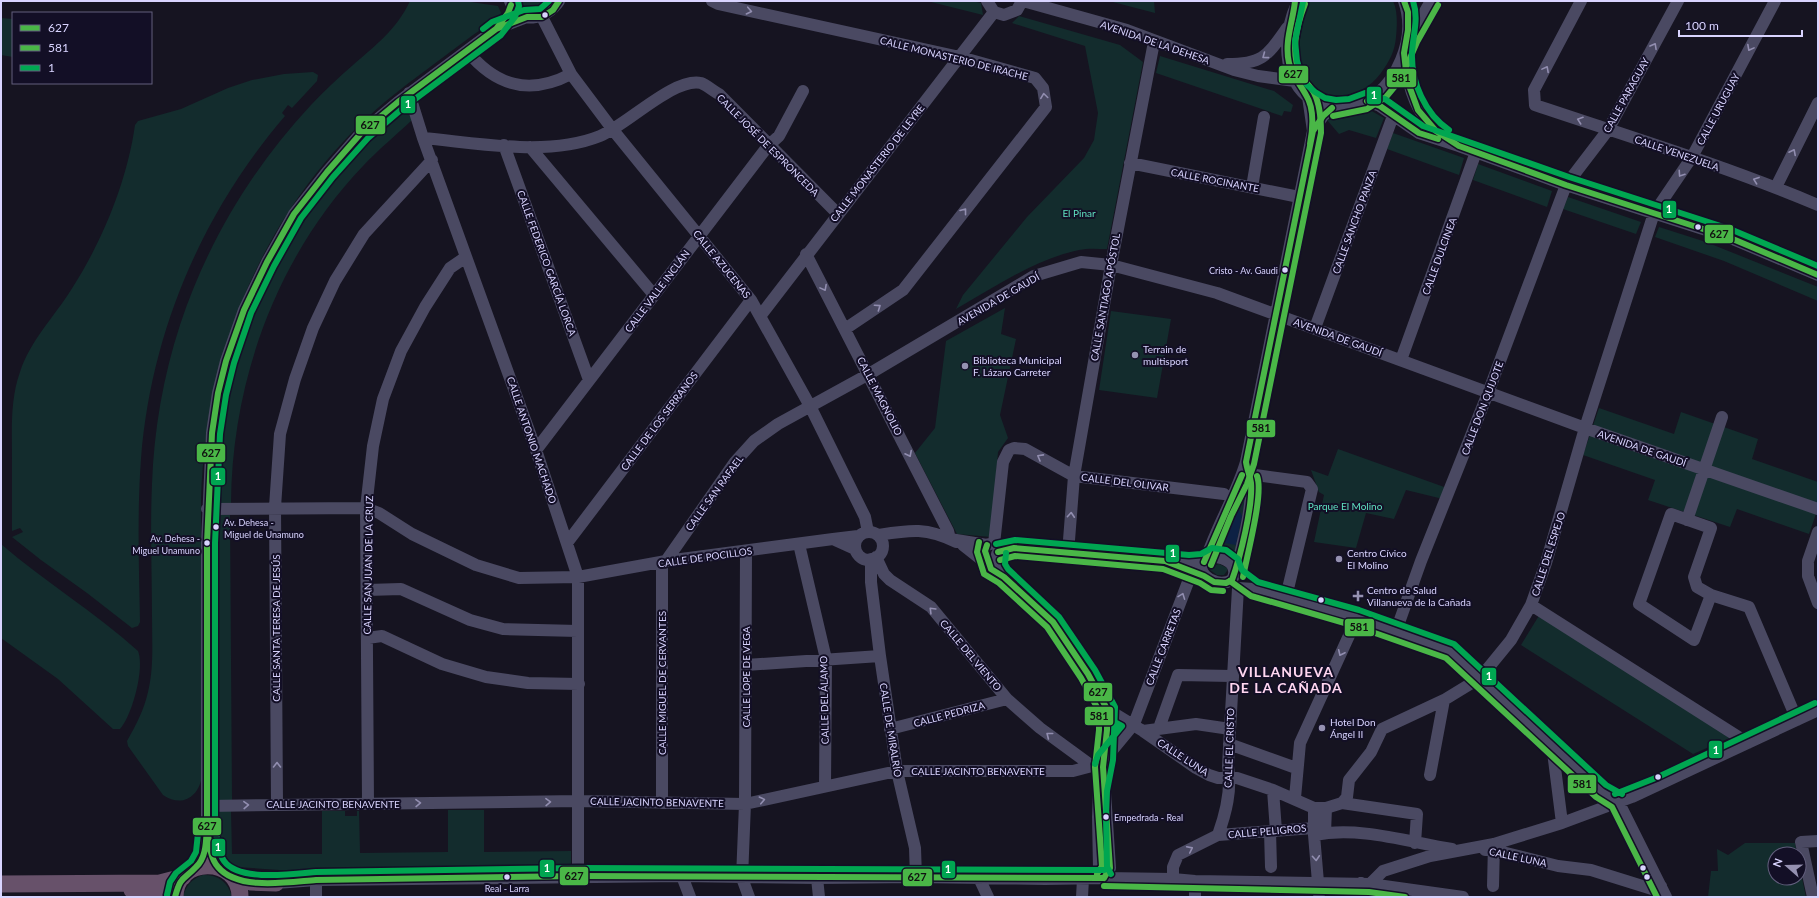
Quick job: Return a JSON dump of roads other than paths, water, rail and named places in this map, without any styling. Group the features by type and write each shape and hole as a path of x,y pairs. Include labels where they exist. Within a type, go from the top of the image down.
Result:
{"highway":[{"path":"207,826 210,848 218,867"},
{"path":"197,867 204,855 207,826"},
{"path":"1,884 72,882 160,883 183,877 197,867 204,865 218,867 234,878 251,882 276,883"},
{"path":"175,897 178,885 183,877"},
{"path":"234,878 238,886 240,897"},
{"path":"72,882 140,891 162,897"},
{"path":"246,897 253,891 276,883"}],"street":[{"path":"496,29 527,17 542,17 553,10 559,1"},
{"name":"CALLE MONASTERIO DE IRACHE","path":"712,1 718,4 960,57 1036,78 1043,88 1046,107 903,290 845,329"},
{"name":"AVENIDA DE LA DEHESA","path":"991,6 1004,15 1017,10 1022,1 1127,30 1154,42 1234,70 1258,76 1295,81"},
{"path":"1404,1 1408,12 1405,48 1407,80 1418,110 1436,131 1459,146"},
{"path":"1296,4 1289,26 1286,46 1288,59 1295,81 1308,98 1314,103 1332,108 1360,104 1378,94 1393,76 1405,48 1431,1"},
{"name":"CALLE VENEZUELA","path":"1581,1 1534,90 1535,105 1692,157 1776,187 1818,205"},
{"name":"CALLE PARAGUAY","path":"1566,184 1608,130 1678,1"},
{"name":"CALLE URUGUAY","path":"1654,213 1692,157 1775,1"},
{"path":"510,3 518,13 527,17"},
{"path":"207,826 206,650 208,509 212,433 218,393 226,361 244,310 267,262 294,214 327,172 362,132 409,93 496,29 508,13 510,3"},
{"name":"CALLE MONASTERIO DE LEYRE","path":"761,315 837,213 960,57 991,6"},
{"name":"CALLE AZUCENAS","path":"542,17 571,74 613,130 751,300 761,315 810,406 866,517 868,534"},
{"name":"AVENIDA DE LA DEHESA","path":"1217,64 1246,64 1260,59 1271,51 1289,26"},
{"name":"CALLE SANTIAGO APÓSTOL","path":"1068,553 1074,476 1111,265 1154,42"},
{"path":"467,51 493,76 508,82 525,86 542,85 560,80 571,74"},
{"name":"CALLE JOSÉ DE ESPRONCEDA","path":"423,138 530,147 570,145 613,130 662,96 690,83 702,83 719,94 768,146 837,213"},
{"name":"CALLE VALLE INCLÁN","path":"536,450 768,146 779,136 803,91"},
{"name":"CALLE ANTONIO MACHADO","path":"409,93 423,138 536,450 578,577 578,876"},
{"name":"CALLE EL CRISTO","path":"1205,560 1224,513 1230,492 1247,468 1275,314 1313,131 1308,98"},
{"path":"1367,101 1380,106 1419,133 1566,184 1728,237 1818,275"},
{"path":"1776,187 1818,103"},
{"name":"CALLE EL CRISTO","path":"1313,131 1323,116 1332,108"},
{"name":"CALLE SANCHO PANZA","path":"1315,328 1393,116"},
{"path":"1252,187 1264,117"},
{"name":"CALLE FEDERICO GARCÍA LORCA","path":"504,145 589,380"},
{"path":"530,147 654,295"},
{"name":"CALLE DULCINEA","path":"1401,360 1476,152"},
{"name":"CALLE SANTA TERESA DE JESÚS","path":"277,804 275,507 280,434 295,379 313,328 335,281 364,234 432,160"},
{"name":"CALLE ROCINANTE","path":"1130,163 1299,197"},
{"name":"CALLE DON QUIJOTE","path":"1396,631 1421,561 1488,393 1566,184"},
{"name":"CALLE DEL ESPEJO","path":"1342,804 1347,797 1350,780 1371,752 1382,729 1444,700 1480,678 1511,640 1531,605 1546,563 1585,428 1654,213"},
{"name":"CALLE MAGNOLIO","path":"806,254 869,374 948,531 950,539"},
{"name":"CALLE SAN JUAN DE LA CRUZ","path":"368,804 366,508 373,446 383,399 401,351 425,307 450,268 466,257"},
{"name":"AVENIDA DE GAUDÍ","path":"810,406 869,374 1034,276 1081,262 1111,265 1217,292 1488,393 1818,509"},
{"name":"CALLE DE LOS SERRANOS","path":"567,543 751,300"},
{"name":"CALLE SAN RAFAEL","path":"664,562 735,462 754,441 778,424 810,406"},
{"path":"1687,520 1722,417"},
{"name":"CALLE DEL OLIVAR","path":"992,550 1003,462 1009,450 1014,448 1025,449 1074,476 1230,492"},
{"path":"1247,468 1306,482 1312,489 1286,597"},
{"name":"CALLE EL CRISTO","path":"1218,835 1226,813 1230,779 1228,766 1235,579 1252,484 1247,468"},
{"path":"1230,492 1245,493 1250,499"},
{"path":"208,509 275,507 366,508"},
{"name":"CALLE DE POCILLOS","path":"366,508 379,513 412,534 476,566 520,578 578,577 664,562 868,534 915,530 925,531 992,550"},
{"path":"1711,595 1694,640 1639,604 1671,514 1711,528 1694,577 1697,587 1711,595 1750,607 1797,720"},
{"path":"1818,532 1808,562 1808,576 1818,603"},
{"path":"868,534 882,542 882,551 873,558 861,557 855,549 855,542 868,534"},
{"name":"CALLE DE POCILLOS","path":"950,539 963,545 992,550"},
{"name":"CALLE DE POCILLOS","path":"833,540 855,549"},
{"name":"CALLE DEL ÁLAMO","path":"798,544 826,659 825,786"},
{"path":"963,545 991,569 1004,577"},
{"path":"992,550 1014,548 1189,563 1216,557 1231,562 1235,579"},
{"path":"991,569 992,550"},
{"path":"992,550 997,568 1004,577 1053,622 1088,674 1107,709 1100,764 1098,828 1099,869 1104,878"},
{"name":"CALLE LOPE DE VEGA","path":"742,878 745,804 746,551"},
{"name":"CALLE DEL VIENTO","path":"873,558 890,580 931,607 1007,699 1069,751 1100,764"},
{"name":"CALLE DE MIRALRÍO","path":"873,558 871,582 880,656 897,771 915,848 916,877"},
{"path":"1200,574 1205,560"},
{"path":"1165,561 1220,583 1235,579 1254,589 1357,618 1450,652 1602,791 1618,801 1664,892"},
{"name":"CALLE MIGUEL DE CERVANTES","path":"662,803 664,562"},
{"path":"871,582 884,574"},
{"name":"CALLE CARRETAS","path":"1100,764 1138,727 1188,582 1200,574"},
{"path":"367,590 401,589 470,620 504,629 578,631"},
{"path":"1531,605 1748,743"},
{"path":"1295,798 1296,768 1300,743 1357,618"},
{"path":"367,638 382,636 442,664 486,677 528,683 579,684"},
{"path":"746,664 880,656"},
{"path":"1159,728 1178,674 1232,676"},
{"name":"CALLE PEDRIZA","path":"890,729 1007,699"},
{"path":"1430,775 1444,700"},
{"name":"CALLE LUNA","path":"1107,709 1138,727 1209,776 1230,779 1237,778 1320,808"},
{"path":"1494,886 1494,847 1562,823 1661,784 1818,710"},
{"path":"1138,727 1159,728 1196,724 1230,730"},
{"path":"1229,744 1296,768"},
{"path":"1552,744 1562,823"},
{"path":"1069,751 1073,771"},
{"name":"CALLE JACINTO BENAVENTE","path":"207,806 579,801 745,804 897,771 1073,771 1100,764"},
{"path":"1271,867 1273,790"},
{"path":"1318,888 1318,832 1320,808 1342,804 1417,814 1415,843"},
{"name":"CALLE PELIGROS","path":"1173,879 1173,868 1178,855 1218,835 1273,831 1318,832"},
{"name":"CALLE LUNA","path":"1318,832 1377,835 1415,843 1465,850 1494,847 1558,866 1591,870 1664,892"},
{"path":"1813,897 1801,842 1818,841"},
{"path":"1359,897 1366,884 1383,871 1430,856 1465,850"},
{"path":"276,883 316,880 578,876 682,876 742,878 1104,878 1173,879 1318,888 1366,884 1420,894 1463,897"},
{"path":"682,876 690,897"},
{"path":"742,878 749,897"},
{"path":"817,878 819,897"},
{"path":"979,878 988,897"},
{"path":"1082,897 1083,879"},
{"path":"316,880 316,897"},
{"path":"1195,881 1195,897"}],"water":[{"path":"1239,510 1242,516 1236,545 1219,542 1232,512"}],"place":[{"name":"Cristo - Av. Gaudi","path":"1285,270"},
{"name":"Terrain de multisport","path":"1135,355"},
{"name":"Biblioteca Municipal F. Lázaro Carreter","path":"965,366"},
{"name":"Av. Dehesa - Miguel de Unamuno","path":"216,527"},
{"name":"Av. Dehesa - Miguel Unamuno","path":"207,543"},
{"name":"Centro Cívico El Molino","path":"1339,559"},
{"name":"Centro de Salud Villanueva de la Cañada","path":"1358,596"},
{"name":"Hotel Don Ángel II","path":"1322,728"},
{"name":"Empedrada - Real","path":"1106,817"},
{"name":"Real - Larra","path":"507,877"}],"district":[{"name":"VILLANUEVA DE LA CAÑADA","path":"1286,680"}],"park label":[{"name":"El Pinar","path":"1079,213"},
{"name":"Parque El Molino","path":"1345,506"}]}
